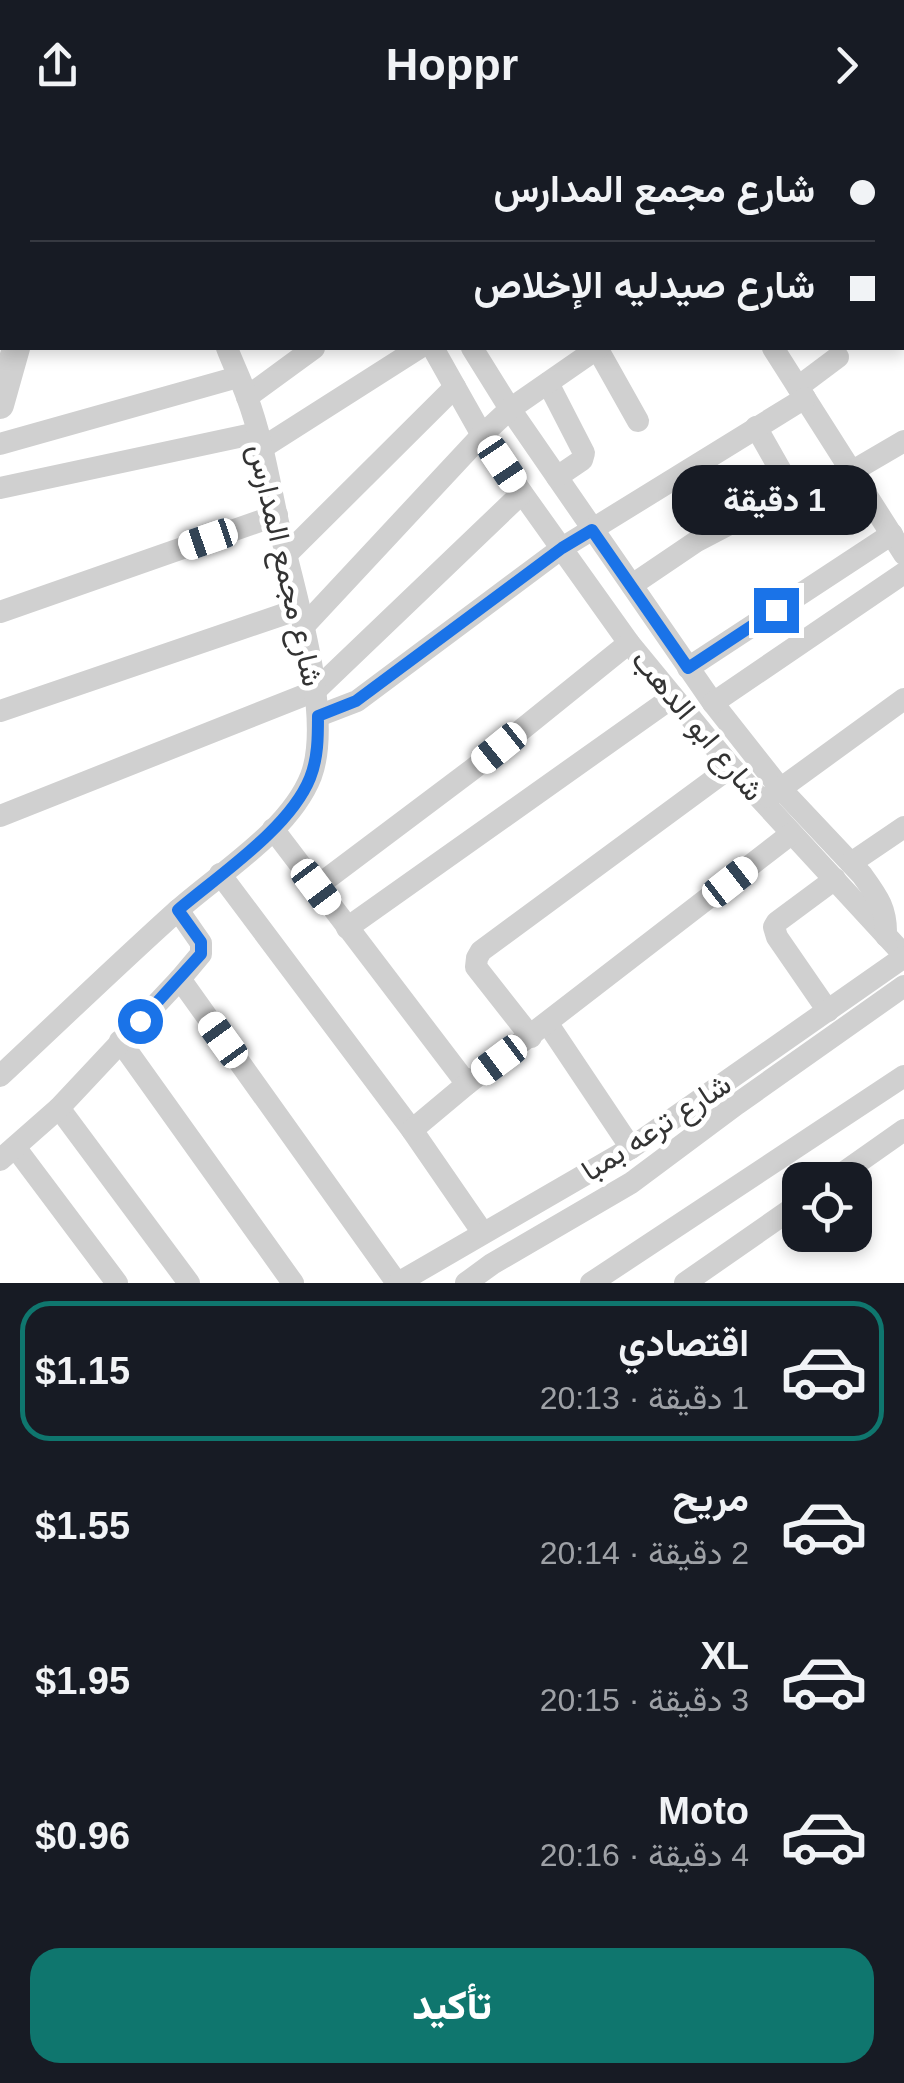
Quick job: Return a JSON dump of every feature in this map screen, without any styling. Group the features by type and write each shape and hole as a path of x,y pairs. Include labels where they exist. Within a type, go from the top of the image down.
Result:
{"street":[{"path":"0,405 15,350"},
{"name":"شارع مجمع المدارس","path":"0,1076 178,910 273,829 299,799 311,776 318,750 318,716 301,618 259,441 228,350"},
{"path":"0,444 242,387 310,350"},
{"path":"0,488 259,441 415,350"},
{"name":"شارع ابو الدهب","path":"434,350 482,434 629,643 731,767 771,795 843,871"},
{"name":"شارع ابو الدهب","path":"473,350 713,703 792,834 843,871 862,875 882,905 886,936 904,956"},
{"path":"0,712 301,618 482,434 510,409 595,350"},
{"path":"599,350 638,421"},
{"path":"688,668 898,544 774,350"},
{"path":"318,716 356,701 562,548 756,427 802,392 838,356"},
{"path":"548,383 584,453 582,460 558,478"},
{"path":"286,555 455,387"},
{"path":"756,427 794,494"},
{"path":"632,584 741,518 851,472 903,444"},
{"path":"0,816 315,691 522,493"},
{"path":"0,612 276,515"},
{"path":"713,703 904,573"},
{"path":"316,887 473,769 629,643"},
{"path":"346,928 673,698"},
{"path":"771,795 904,699"},
{"path":"631,1148 539,1030 476,967 477,958 731,767"},
{"path":"828,1011 776,937 774,927 904,827"},
{"path":"273,829 467,1084"},
{"path":"412,1130 792,834"},
{"path":"220,874 412,1130 483,1233"},
{"path":"117,1283 8,1154 59,1108 201,954 201,942 178,910"},
{"name":"شارع ترعه بمبا","path":"398,1283 631,1148 904,956"},
{"path":"180,979 398,1283"},
{"name":"شارع ترعه بمبا","path":"466,1283 489,1274 631,1183 904,986"},
{"path":"120,1041 293,1283"},
{"path":"591,1283 904,1076"},
{"path":"59,1108 189,1283"},
{"path":"859,1162 904,1130"},
{"path":"570,1184 584,1212"},
{"path":"686,1283 782,1216"}],"route":[{"path":"140,1021 201,954 201,942 178,910 273,829 299,799 318,750 318,716 356,701 562,548 592,530 688,668 776,610"}]}
